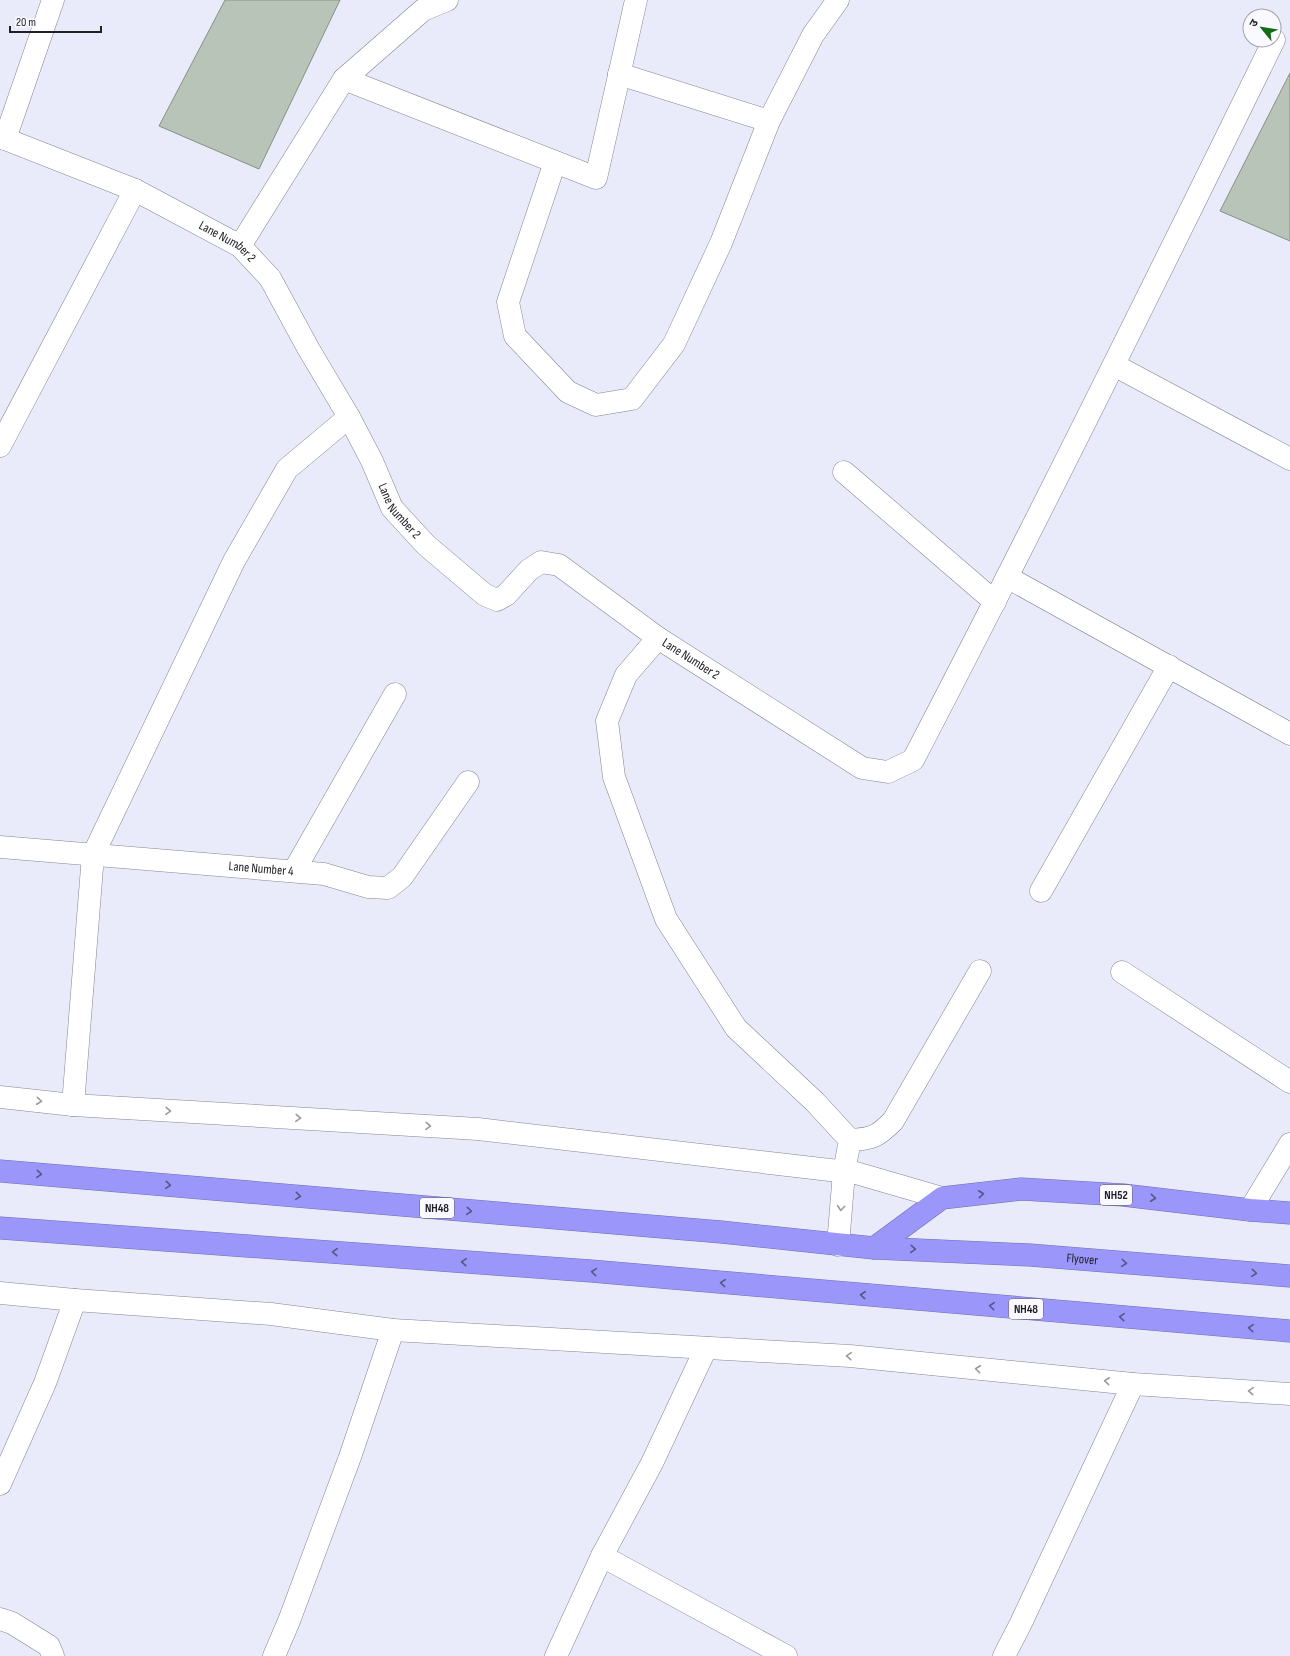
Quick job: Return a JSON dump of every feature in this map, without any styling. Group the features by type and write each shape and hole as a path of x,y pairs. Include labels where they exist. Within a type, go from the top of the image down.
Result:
{"highway":[{"name":"NH48","path":"0,1171 721,1232 874,1248"},
{"name":"NH52","path":"942,1198 1021,1190 1122,1195 1250,1210 1290,1213"},
{"path":"874,1248 942,1198"},
{"name":"NH48","path":"0,1228 591,1271 1290,1331"},
{"name":"Flyover","path":"874,1248 1030,1255 1290,1276"}],"street":[{"path":"3,138 53,0"},
{"path":"240,246 344,78 423,10 447,0"},
{"path":"344,78 596,178 636,0"},
{"path":"555,162 508,302 515,336 568,392 596,405 632,399 674,344 721,243 769,121 813,35 838,0"},
{"path":"844,472 995,602 1270,48"},
{"path":"619,74 769,121"},
{"name":"Lane Number 2","path":"3,138 135,190 240,246 270,278 308,348 349,417 372,461 392,508 426,545 485,595 497,600 506,595 529,570 541,562 559,566 658,638 862,768 888,772 913,760 995,602"},
{"path":"0,446 135,190"},
{"path":"1114,365 1290,459"},
{"path":"73,1105 93,855 234,561 287,469 349,417"},
{"path":"1008,576 1290,734"},
{"path":"658,638 626,675 607,721 614,777 666,919 736,1028 815,1102 850,1140"},
{"path":"1041,891 1169,666"},
{"path":"294,871 395,694"},
{"name":"Lane Number 4","path":"0,847 324,874 368,887 388,888 402,877 468,782"},
{"path":"850,1140 865,1139 880,1134 893,1121 980,971"},
{"path":"1122,972 1290,1082"},
{"path":"0,1097 73,1105 478,1129 856,1173 942,1198"},
{"path":"838,1245 844,1172 850,1140"},
{"path":"1250,1210 1290,1144"},
{"path":"0,1293 271,1314 393,1330 850,1356 1133,1384 1290,1394"},
{"path":"0,1484 45,1384 75,1300"},
{"path":"274,1656 290,1621 350,1457 393,1330"},
{"path":"556,1656 602,1556 652,1463 706,1348"},
{"path":"1004,1656 1022,1623 1133,1384"},
{"path":"602,1556 786,1656"},
{"path":"0,1619 12,1623 48,1646 53,1656"}],"building":[{"path":"225,0 340,0 259,169 159,126"},
{"path":"1290,73 1290,241 1220,211"}]}
